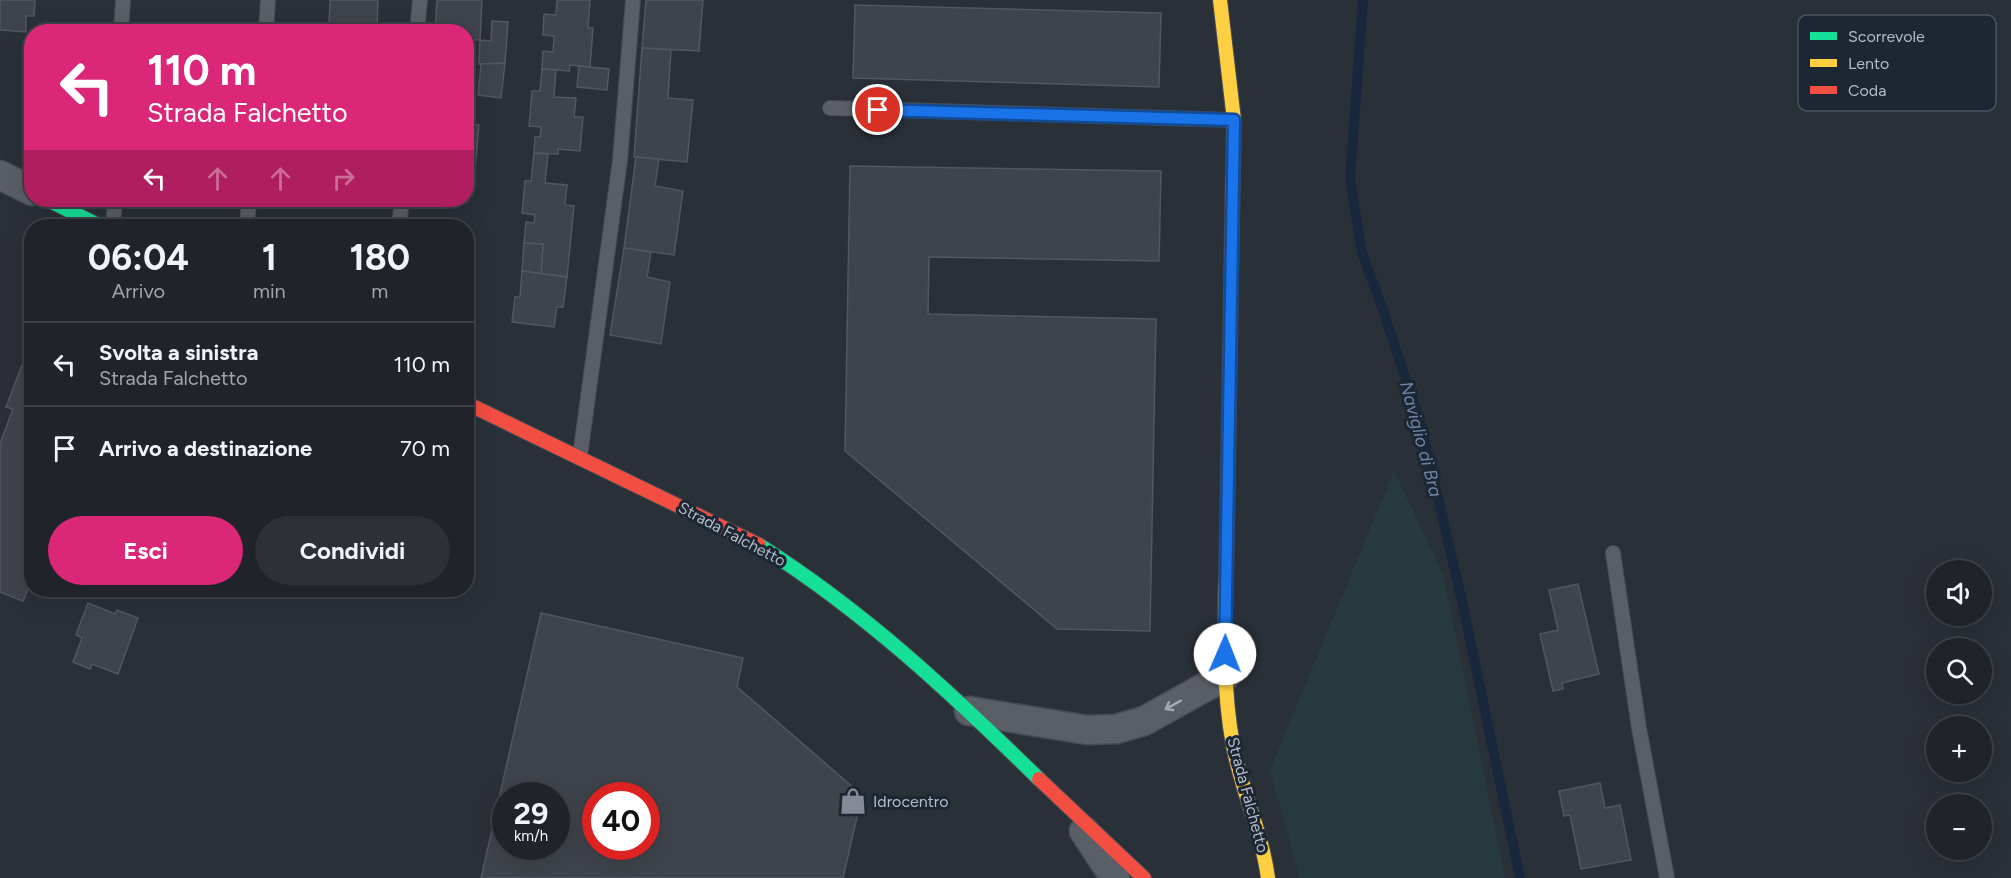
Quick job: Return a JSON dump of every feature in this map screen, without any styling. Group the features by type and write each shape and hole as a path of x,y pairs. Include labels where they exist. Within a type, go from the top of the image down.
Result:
{"street":[{"name":"Strada Falchetto","path":"1220,0 1234,120 1225,676 1233,746 1265,855 1268,878"},
{"path":"0,175 24,187"},
{"path":"62,207 86,219"},
{"name":"Strada Falchetto","path":"474,407 752,540 796,568 886,636 969,711 1072,812 1144,878"},
{"path":"969,711 1087,730 1116,729 1144,721 1225,676"},
{"name":"Strada Falchetto","path":"1072,812 1115,878"}],"lane":[{"path":"122,24 123,0"},
{"path":"266,24 268,0"},
{"path":"418,24 420,0"},
{"path":"580,456 618,171 633,0"},
{"path":"830,108 1234,120"},
{"path":"1614,553 1639,728 1667,878"}],"green space":[{"path":"1394,471 1443,574 1505,878 1298,878 1298,870 1270,770"}],"building":[{"path":"0,0 35,0 34,16 26,16 24,32 0,30"},
{"path":"330,0 378,0 377,24 329,24"},
{"path":"437,0 482,0 480,40 474,40 474,24 436,24"},
{"path":"557,0 590,0 588,28 593,28 590,67 570,65 569,71 542,69 543,51 553,52 554,36 543,35 544,14 556,15"},
{"path":"646,0 703,0 699,51 642,48"},
{"path":"855,5 1161,13 1159,87 853,78"},
{"path":"492,21 508,22 505,63 479,64 480,40 491,41"},
{"path":"642,48 671,50 668,98 693,100 687,162 634,157"},
{"path":"505,63 501,98 478,95 481,64"},
{"path":"579,66 609,69 607,90 577,87"},
{"path":"542,69 556,70 554,97 576,98 574,117 583,117 580,151 558,149 558,154 534,153 535,137 540,137 541,127 529,126 532,91 540,91"},
{"path":"474,125 479,125 474,182"},
{"path":"534,153 548,154 545,183 567,185 565,205 574,206 567,277 541,274 543,244 524,243 526,222 534,223 535,215 522,213 525,181 531,181"},
{"path":"636,157 659,159 655,186 683,191 674,255 624,248"},
{"path":"850,166 1161,171 1159,261 929,257 928,314 1156,319 1150,631 1057,629 845,451"},
{"path":"524,243 543,244 541,274 522,271"},
{"path":"624,248 651,252 647,277 670,282 661,344 610,335"},
{"path":"522,271 567,277 563,307 557,307 554,327 512,322 515,297 520,297"},
{"path":"24,360 23,601 0,592 0,444 13,409 6,407"},
{"path":"1578,584 1599,674 1562,683 1563,689 1553,691 1540,634 1558,630 1549,590"},
{"path":"88,603 115,614 117,610 138,618 118,674 92,664 90,669 73,662 82,638 76,635"},
{"path":"541,613 743,658 737,687 862,795 843,878 481,878 492,829 492,860 570,860 570,782 503,782"},
{"path":"1600,783 1605,808 1620,805 1631,860 1581,869 1570,815 1564,816 1559,791"}],"waterway":[{"name":"Naviglio di Bra","path":"1363,0 1350,179 1362,253 1421,425 1462,601 1520,878"}],"traffic: fast":[{"path":"62,207 86,219"},
{"path":"759,545 835,598 905,654 1039,779"}],"traffic: slow":[{"path":"1220,0 1234,120 1232,225"},
{"path":"1227,535 1225,667 1229,719 1237,762 1261,844 1268,878"}],"traffic: jam":[{"path":"1227,535 1232,225"},
{"path":"474,407 759,545"},
{"path":"1039,779 1144,878"}],"place":[{"name":"Idrocentro","path":"853,801"}],"route":[{"path":"878,110 1234,120 1225,654"}]}
